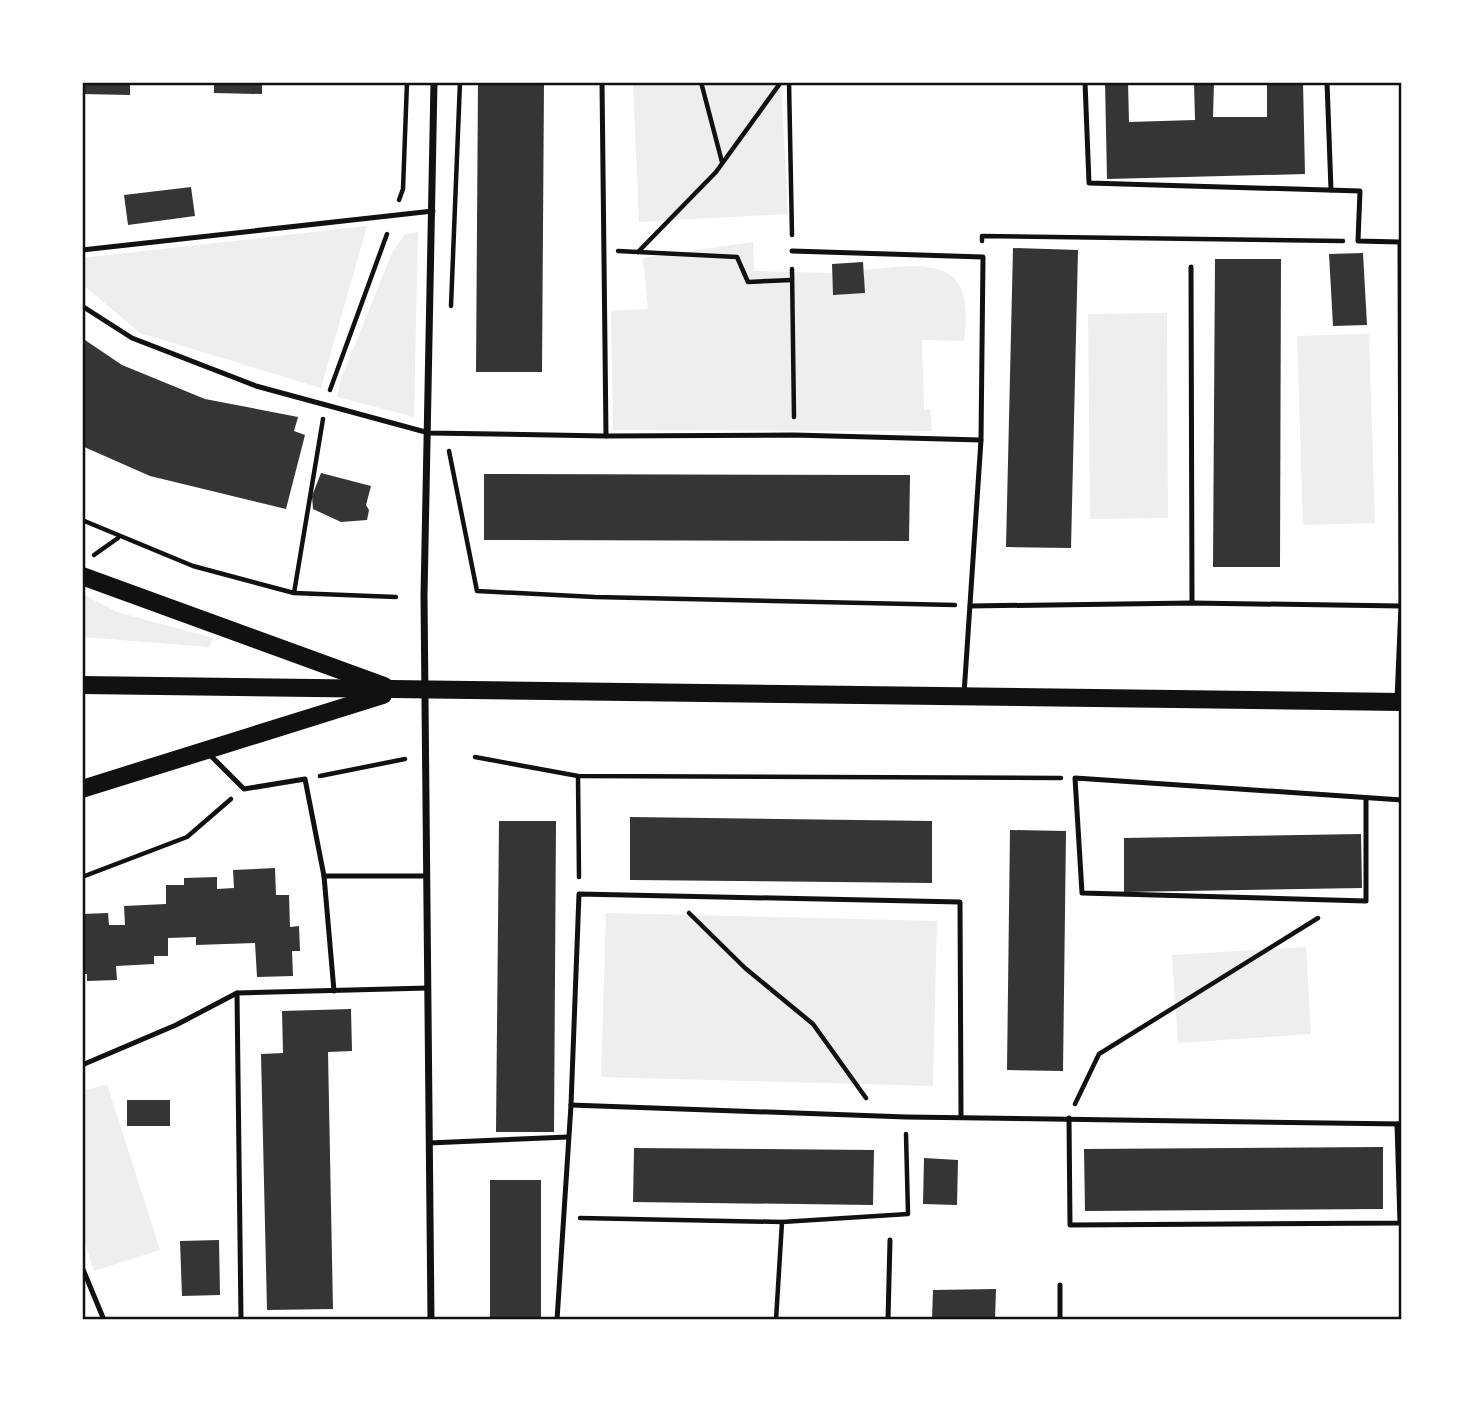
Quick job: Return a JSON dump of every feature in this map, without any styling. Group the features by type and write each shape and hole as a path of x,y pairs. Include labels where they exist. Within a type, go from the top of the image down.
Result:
{"main road":[{"path":"82,576 397,691"},
{"path":"82,685 1400,702"},
{"path":"82,789 397,691"}],"street":[{"path":"430,1320 424,596 434,82"}],"lane":[{"path":"602,82 606,436"},
{"path":"1085,82 1089,183 1360,191 1358,242 1400,243 1400,702"},
{"path":"1328,82 1331,190"},
{"path":"82,250 433,211"},
{"path":"792,251 983,257 981,440 964,697"},
{"path":"1191,267 1192,603"},
{"path":"82,306 132,338 256,386 429,433 794,435 981,440"},
{"path":"970,606 1192,603 1401,606"},
{"path":"206,752 244,789 305,779 324,876 334,991"},
{"path":"1366,799 1366,901 1082,893 1076,778 1402,800"},
{"path":"324,876 427,876"},
{"path":"557,1320 571,1105 579,894 960,902 961,1116"},
{"path":"82,1065 176,1025 237,993 428,988"},
{"path":"237,993 240,1320"},
{"path":"571,1105 906,1117 961,1116 1399,1124 1400,1223 1070,1225 1069,1118"},
{"path":"429,1143 568,1138"},
{"path":"888,1320 890,1240"},
{"path":"82,1266 104,1320"},
{"path":"1059,1320 1060,1285"}],"path":[{"path":"451,312 460,82"},
{"path":"701,82 723,163"},
{"path":"638,252 723,163 781,82"},
{"path":"983,257 982,236 1358,242"},
{"path":"604,251 737,257 748,282 792,280"},
{"path":"446,433 477,591 595,597 970,606"},
{"path":"92,557 119,537"},
{"path":"294,593 396,597"},
{"path":"475,757 578,776 1076,778"},
{"path":"305,779 405,759"},
{"path":"578,776 579,894"},
{"path":"82,877 187,837 244,789"},
{"path":"671,895 745,968 813,1024 879,1116"},
{"path":"1069,1118 1099,1054 1347,900"},
{"path":"564,1218 782,1222 908,1214 906,1117"},
{"path":"776,1320 782,1222"}],"shaded area":[{"path":"633,82 781,82 788,214 639,222"},
{"path":"367,226 321,388 140,333 82,284 82,258"},
{"path":"418,232 414,417 337,397 341,379 392,253 404,235"},
{"path":"753,242 754,271 832,273 833,294 864,293 864,270 927,267 942,271 955,279 962,292 966,313 964,341 922,340 924,410 930,409 932,431 613,430 611,311 648,309 643,258"},
{"path":"1167,313 1168,518 1090,519 1088,314"},
{"path":"1369,334 1375,523 1303,525 1297,336"},
{"path":"82,594 117,612 213,638 209,647 82,637"},
{"path":"606,913 937,921 933,1086 601,1077"},
{"path":"1306,947 1311,1034 1178,1043 1172,955"},
{"path":"107,1084 160,1250 94,1271 82,1234 82,1091"}],"building":[{"path":"82,82 130,82 130,95 82,94"},
{"path":"214,82 262,82 262,94 214,93"},
{"path":"478,82 544,82 542,372 476,372"},
{"path":"1105,82 1128,82 1129,122 1195,120 1194,82 1214,82 1213,117 1267,117 1267,82 1303,82 1305,174 1107,179"},
{"path":"191,187 195,216 128,225 124,195"},
{"path":"1013,248 1078,250 1071,548 1006,547"},
{"path":"1363,253 1367,325 1333,326 1329,254"},
{"path":"1215,259 1281,259 1280,567 1213,567"},
{"path":"863,262 865,293 833,295 832,264"},
{"path":"82,338 122,365 205,399 298,417 294,431 305,435 286,509 150,476 82,446"},
{"path":"321,473 371,486 366,505 369,510 367,520 341,522 313,509 312,496"},
{"path":"484,474 910,475 909,541 484,540"},
{"path":"630,817 932,821 932,883 630,880"},
{"path":"499,821 556,821 554,1132 496,1132"},
{"path":"1010,830 1066,831 1063,1071 1007,1070"},
{"path":"1361,834 1362,888 1124,892 1124,838"},
{"path":"275,868 276,895 289,895 290,927 299,926 300,951 292,951 293,976 257,977 255,943 196,945 196,937 168,938 168,956 154,956 154,964 116,966 117,980 87,981 87,974 82,974 82,914 108,913 109,925 125,925 124,906 166,904 166,885 184,885 184,878 217,877 217,889 234,888 233,870"},
{"path":"351,1009 352,1051 328,1052 333,1309 267,1310 261,1054 283,1053 282,1011"},
{"path":"127,1100 170,1100 170,1126 127,1126"},
{"path":"1383,1147 1383,1209 1085,1211 1084,1149"},
{"path":"634,1148 874,1150 873,1205 633,1202"},
{"path":"924,1158 958,1160 957,1205 923,1204"},
{"path":"490,1180 541,1180 541,1320 490,1320"},
{"path":"219,1240 220,1295 182,1296 180,1241"},
{"path":"996,1289 995,1320 932,1320 933,1290"}]}
